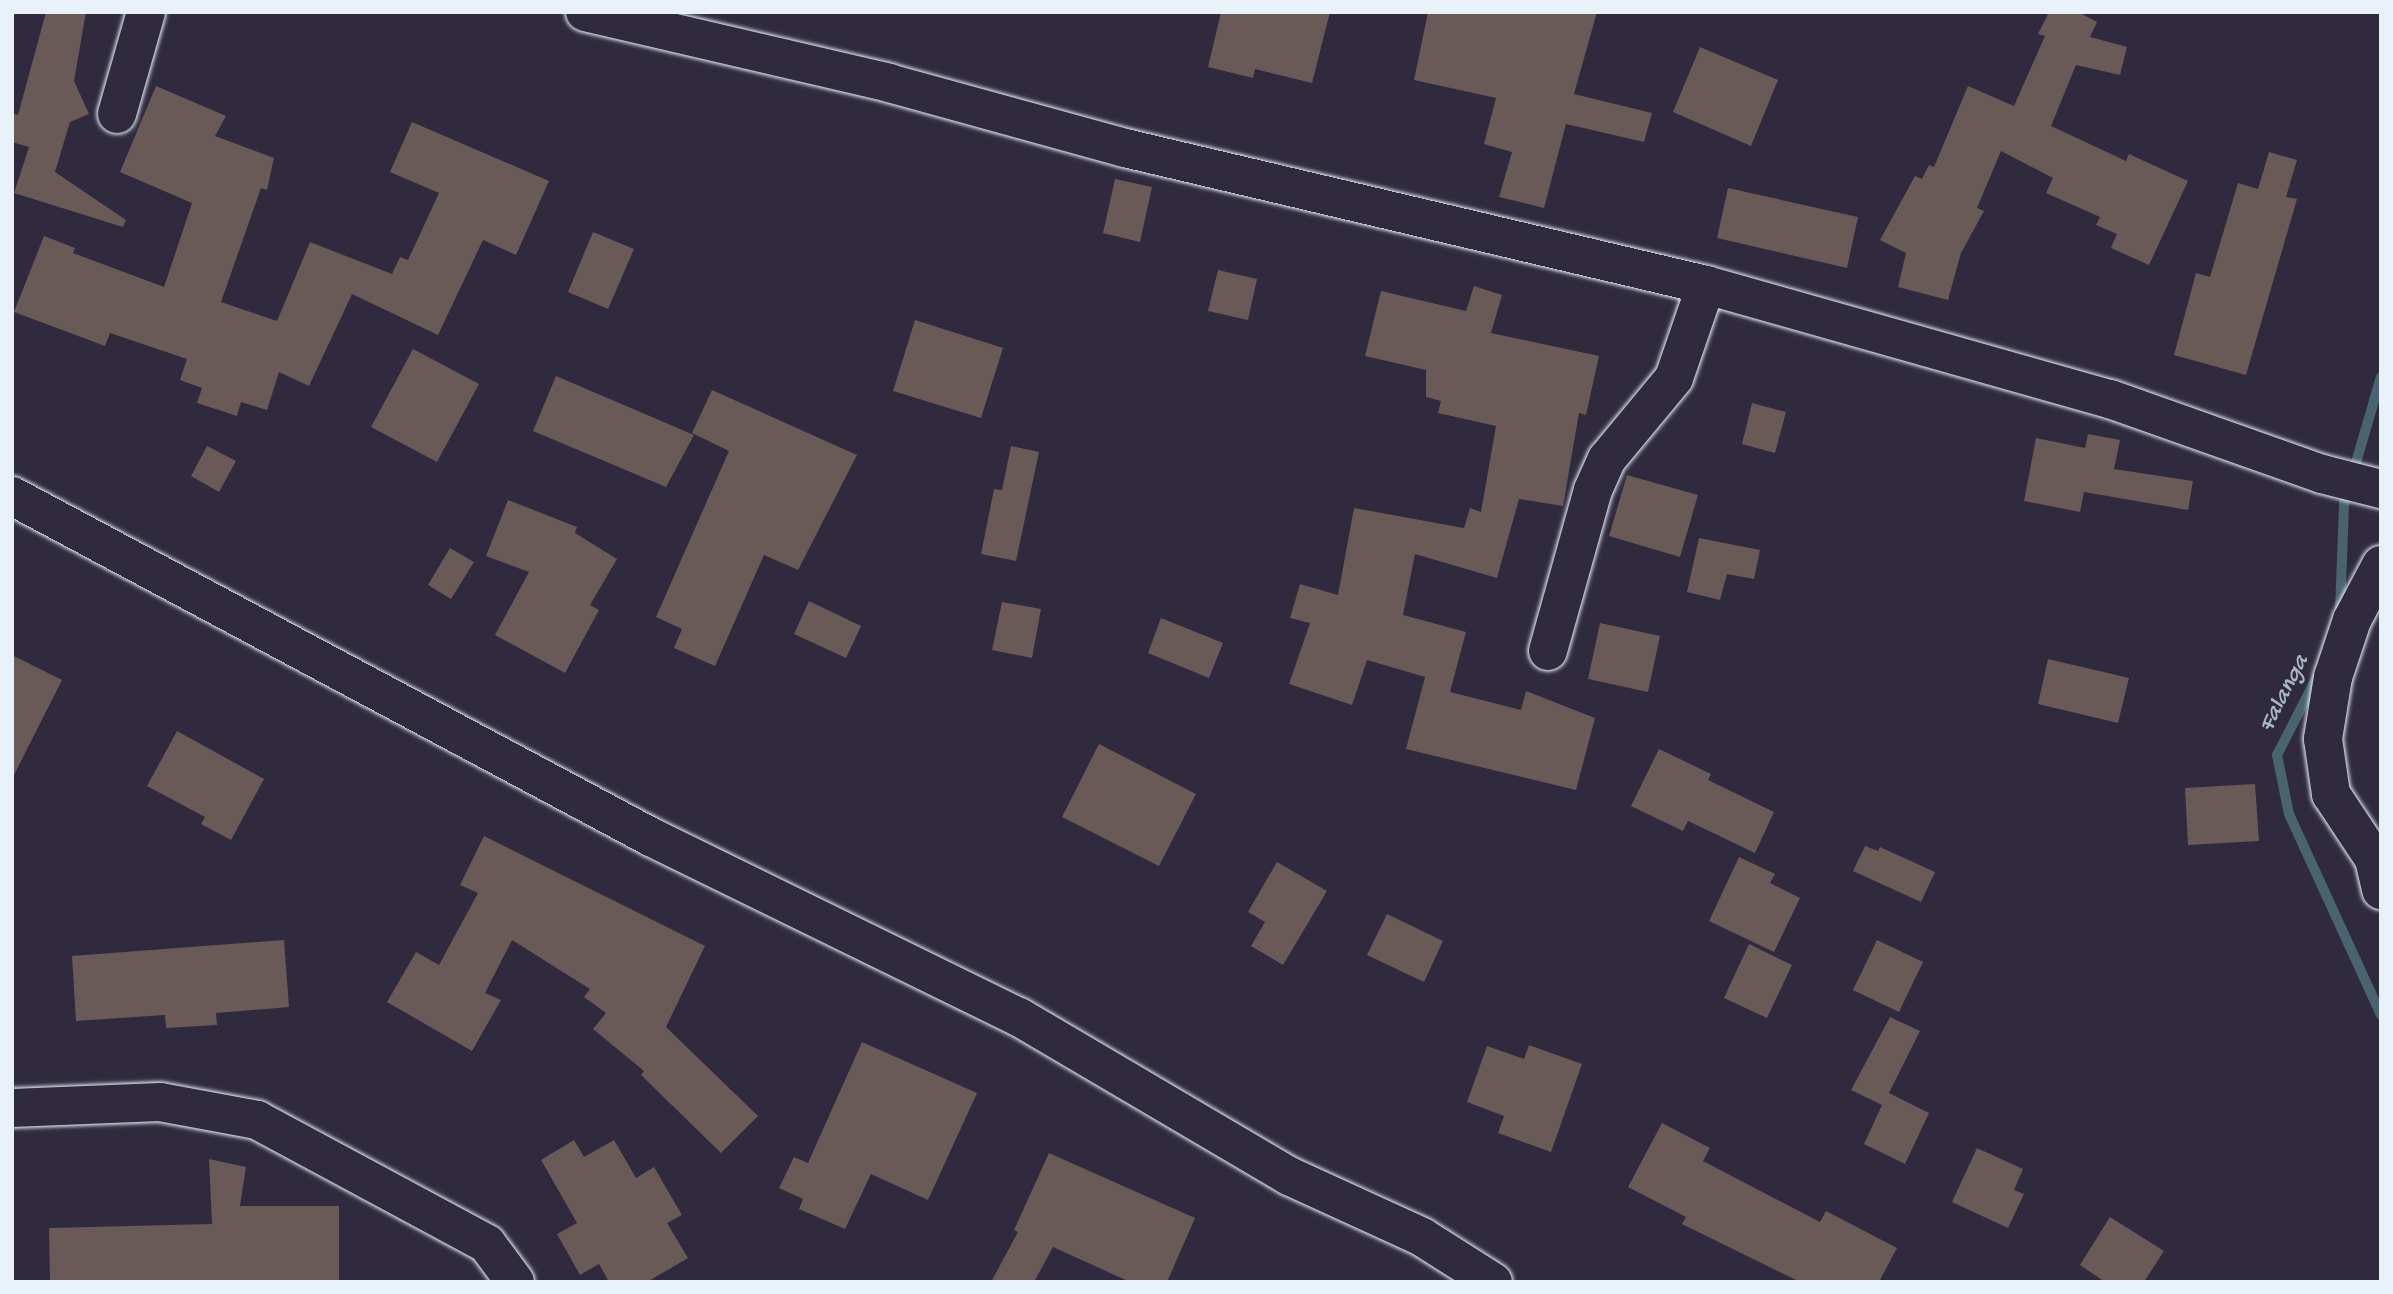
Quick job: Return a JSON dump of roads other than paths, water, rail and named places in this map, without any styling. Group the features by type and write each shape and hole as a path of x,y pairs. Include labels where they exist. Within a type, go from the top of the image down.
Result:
{"street":[{"path":"117,114 146,12"},
{"path":"585,12 888,83 1138,151 1706,285 2110,399 2322,474 2381,489"},
{"path":"1548,651 1598,480 1607,459 1674,378 1706,285"},
{"path":"12,496 639,831 1019,1017 1289,1176 1422,1237 1493,1282"},
{"path":"2381,565 2352,620 2333,677 2323,739 2331,794 2374,859 2381,890"},
{"path":"12,1108 160,1102 257,1120 487,1244 515,1282"}],"waterway":[{"name":"Falanga","path":"2340,610 2344,504 2381,377"},
{"name":"Falanga","path":"2317,677 2277,755 2289,814 2381,1015"}]}
